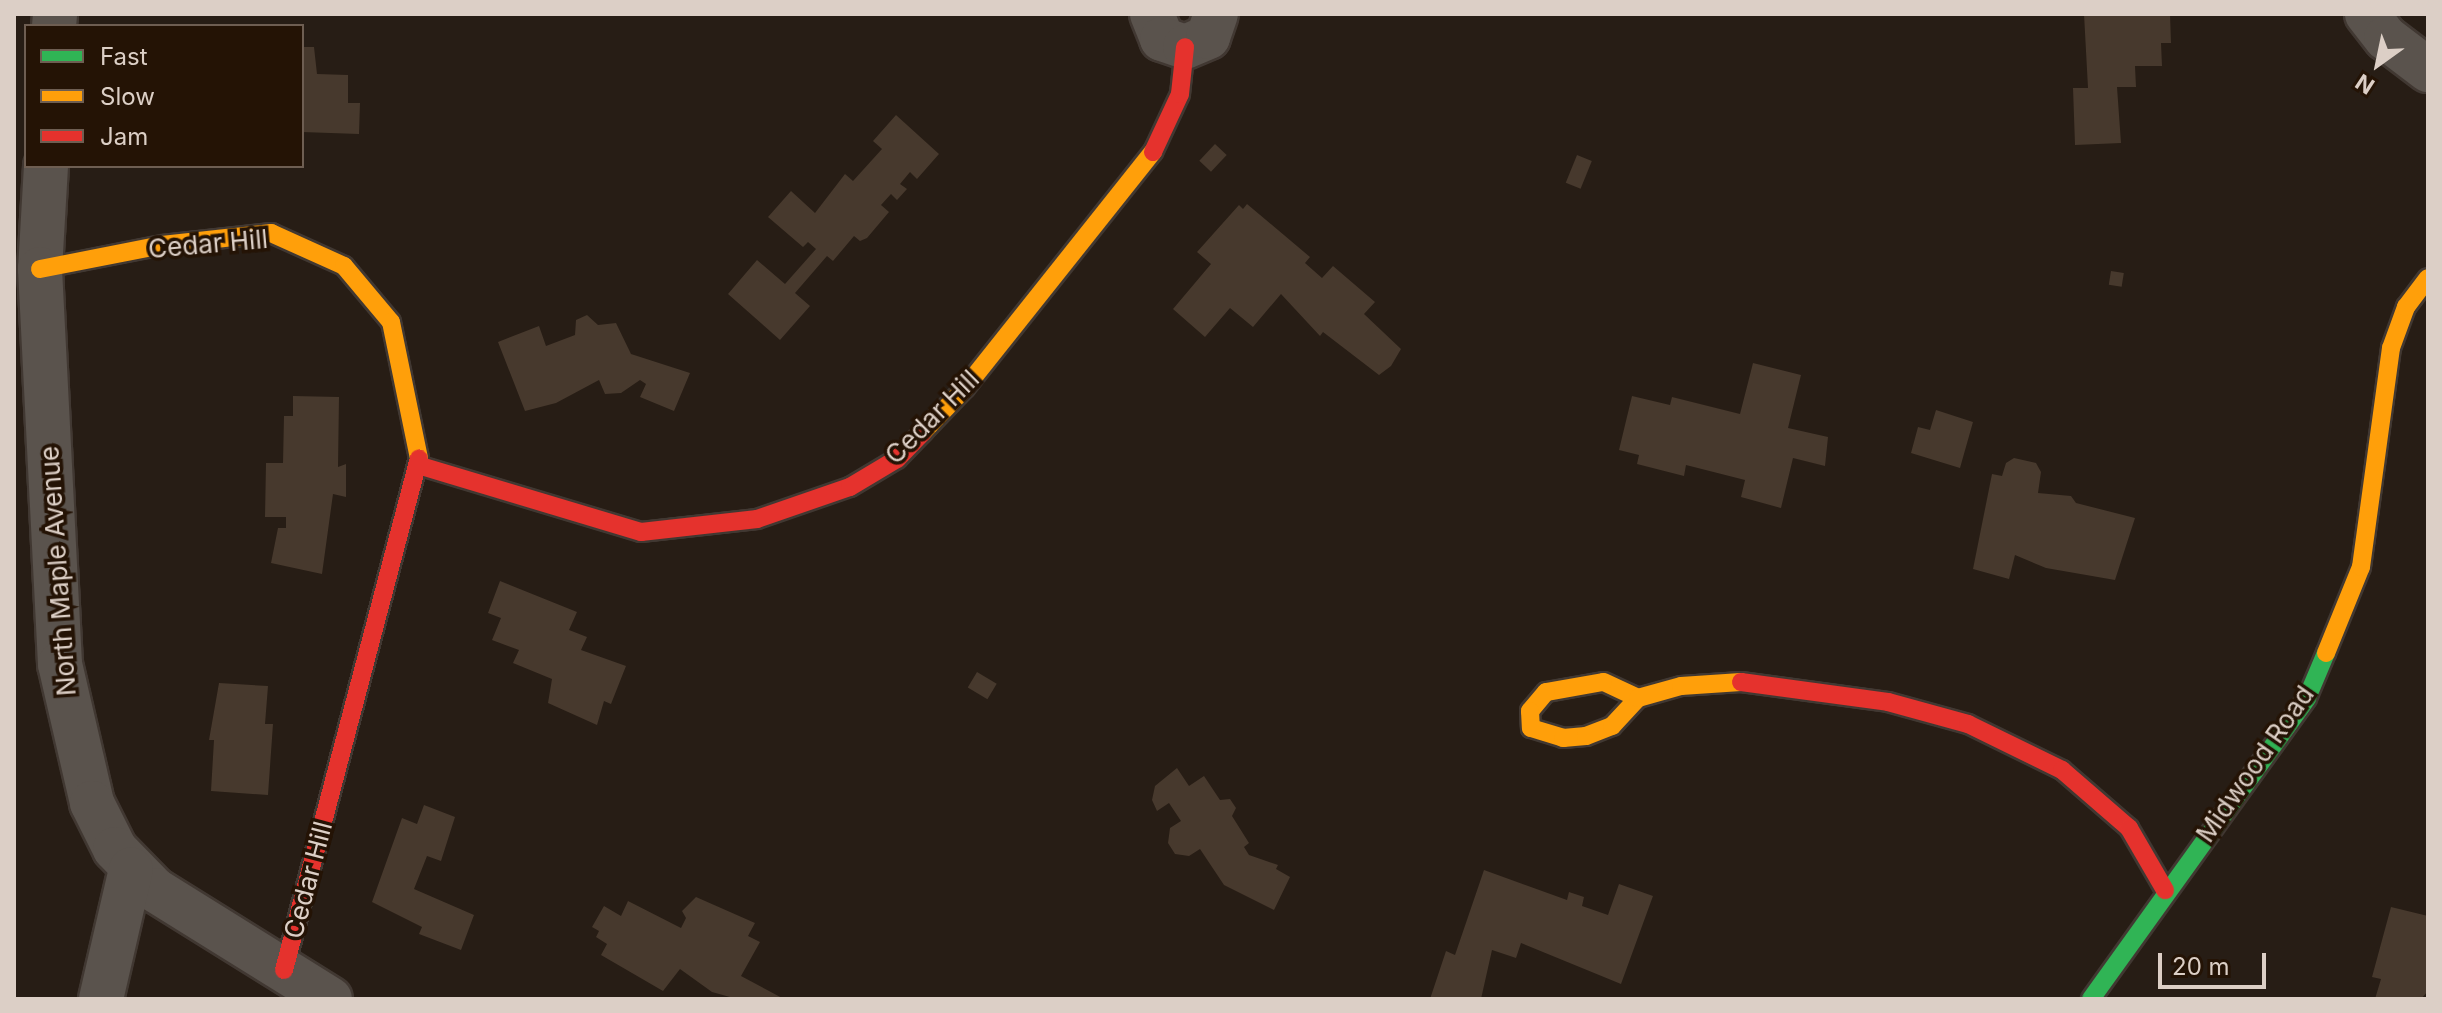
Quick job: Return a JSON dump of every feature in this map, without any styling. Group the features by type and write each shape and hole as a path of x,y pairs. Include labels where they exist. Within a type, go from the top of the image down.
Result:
{"street":[{"path":"1152,14 1162,39 1185,47 1208,37 1216,14"},
{"path":"2367,14 2386,38 2428,70"},
{"name":"Cedar Hill","path":"421,466 641,532 757,519 850,487 897,459 965,388 1147,165 1180,94 1185,47"},
{"name":"North Maple Avenue","path":"46,168 31,447 60,664 74,739 92,803 131,869 155,890 330,999"},
{"name":"Cedar Hill","path":"40,269 162,245 271,233 344,266 391,322 421,466 284,970"},
{"name":"Midwood Road","path":"2091,999 2165,890 2307,698 2361,567 2391,348 2406,307 2428,278"},
{"path":"1638,698 1603,682 1546,692 1530,711 1531,728 1563,738 1586,736 1612,726 1638,698 1681,686 1743,682 1888,702 1968,724 2062,770 2096,794 2129,828 2165,890"},
{"path":"101,999 131,869"}],"building":[{"path":"2084,14 2170,14 2171,43 2161,43 2162,66 2135,66 2136,87 2117,87 2121,143 2075,145 2073,88 2088,88"},
{"path":"304,47 314,47 317,74 348,75 348,103 360,103 359,134 304,132"},
{"path":"896,115 939,154 917,179 910,172 900,184 907,189 897,200 891,194 881,205 889,212 867,238 860,241 854,236 833,261 827,256 795,293 810,306 780,340 728,294 757,260 785,284 816,249 808,242 803,247 768,217 791,191 815,213 845,174 853,181 882,149 873,141"},
{"path":"1215,144 1227,155 1211,172 1199,161"},
{"path":"1577,155 1592,161 1581,189 1566,183"},
{"path":"1247,204 1310,257 1305,263 1322,278 1333,266 1375,302 1364,314 1401,349 1391,366 1379,375 1323,332 1320,336 1281,294 1253,327 1230,308 1205,337 1173,309 1211,264 1197,252 1239,205 1243,209"},
{"path":"2111,271 2124,273 2122,287 2109,285"},
{"path":"587,315 598,325 616,323 631,354 690,373 674,411 640,397 646,384 640,380 621,393 605,394 599,380 556,403 525,411 498,342 539,326 546,346 575,335 576,320"},
{"path":"1753,363 1801,375 1788,428 1828,437 1825,466 1793,458 1781,508 1741,497 1745,480 1686,465 1684,476 1637,464 1639,455 1619,450 1632,396 1670,405 1672,397 1740,414"},
{"path":"293,396 339,397 338,467 346,464 346,497 333,494 322,574 271,563 278,528 286,528 286,517 265,517 266,463 283,463 284,416 293,416"},
{"path":"1936,410 1973,422 1960,468 1911,453 1918,427 1930,430"},
{"path":"2014,458 2036,463 2041,472 2038,493 2071,496 2076,503 2135,518 2115,580 2046,568 2015,555 2009,579 1973,569 1992,474 2002,476 2006,463"},
{"path":"500,581 577,612 569,630 587,637 581,650 626,666 611,704 604,701 597,725 548,703 552,679 513,663 519,650 492,640 501,618 488,613"},
{"path":"977,672 997,684 987,699 968,687"},
{"path":"219,683 268,686 265,724 273,724 268,795 211,791 214,740 209,740"},
{"path":"1177,768 1189,786 1204,776 1220,800 1230,799 1236,808 1232,816 1249,843 1244,847 1249,855 1278,865 1276,869 1290,877 1274,910 1224,885 1200,849 1189,856 1175,854 1168,843 1170,828 1181,821 1169,803 1157,811 1152,800 1155,786"},
{"path":"424,805 455,817 441,861 427,856 414,889 474,915 461,950 419,934 422,927 372,902 402,818 417,824"},
{"path":"1484,870 1567,900 1569,892 1584,897 1582,906 1608,915 1619,884 1653,896 1621,984 1521,943 1516,958 1492,950 1481,999 1430,999 1446,951 1455,955"},
{"path":"696,897 755,923 748,936 760,942 741,976 784,999 737,999 712,992 680,969 663,991 601,955 607,944 596,937 599,931 592,927 604,906 621,916 628,901 681,928 686,918 682,911"},
{"path":"2391,907 2428,916 2428,991 2421,999 2375,999 2381,979 2372,977"}],"traffic: fast":[{"path":"2091,999 2307,698 2326,653"}],"traffic: slow":[{"path":"923,432 965,388 1153,152"},
{"path":"40,269 162,245 271,233 344,266 391,322 419,458"},
{"path":"2326,653 2361,567 2391,348 2406,307 2428,278"},
{"path":"1638,698 1603,682 1546,692 1530,711 1531,728 1563,738 1586,736 1612,726 1638,698 1681,686 1741,682"}],"traffic: jam":[{"path":"1153,152 1180,94 1185,47"},
{"path":"421,466 641,532 757,519 850,487 897,459 923,432"},
{"path":"284,970 419,458"},
{"path":"1741,682 1888,702 1968,724 2062,770 2129,828 2165,890"}]}
